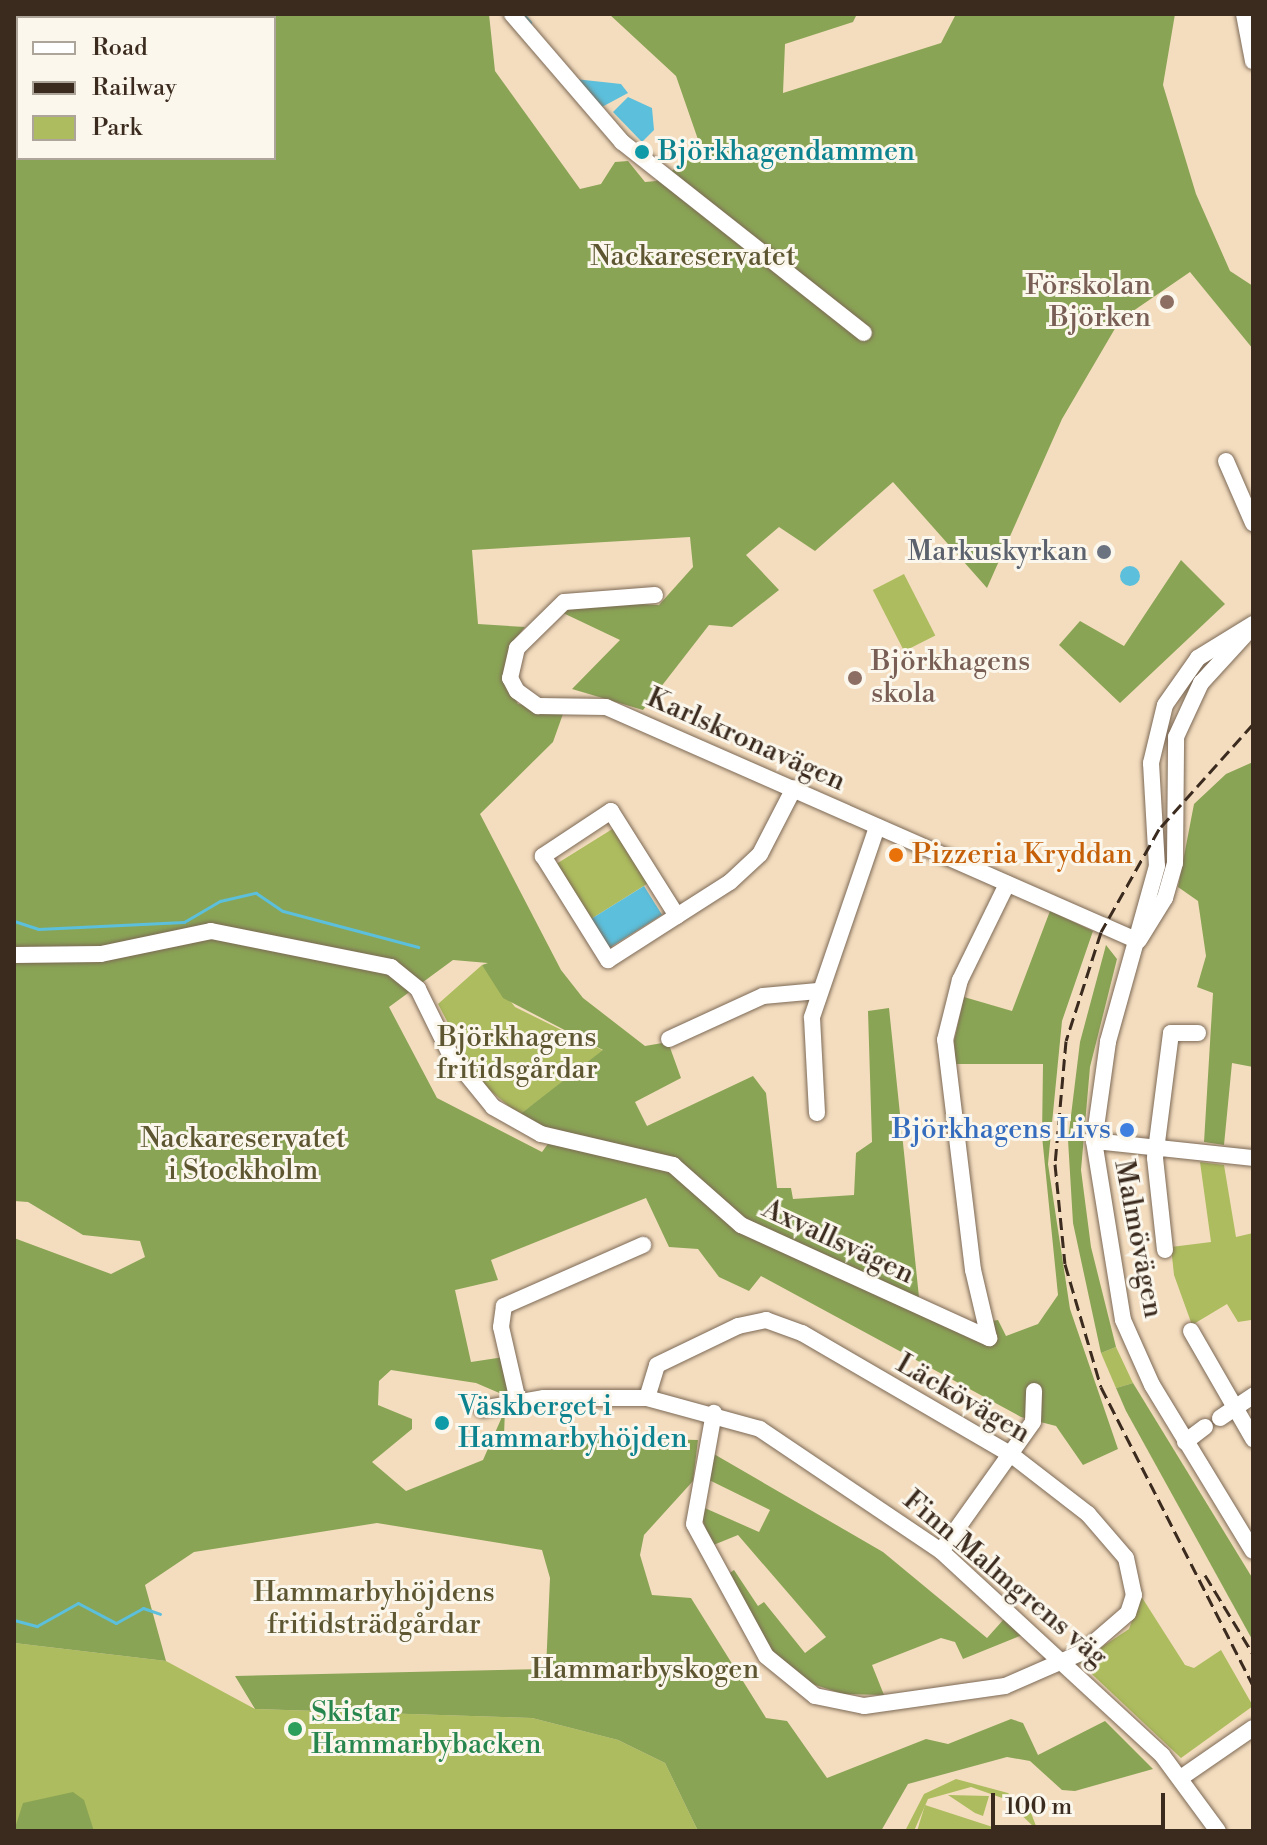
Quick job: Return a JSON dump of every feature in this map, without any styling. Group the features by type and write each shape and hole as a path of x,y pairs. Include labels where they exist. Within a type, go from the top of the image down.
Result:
{"street":[{"path":"512,14 622,142 864,333"},
{"path":"1244,14 1253,61"},
{"path":"1226,461 1253,523"},
{"name":"Karlskronavägen","path":"655,595 564,602 517,648 510,678 517,691 538,706 606,707 1138,941"},
{"name":"Malmövägen","path":"1253,626 1198,658 1165,705 1151,763 1157,866 1108,1042 1094,1141 1123,1320 1185,1442 1253,1551"},
{"path":"677,916 611,811 543,856 608,960 677,916 760,854 794,788"},
{"path":"817,1113 818,991 877,827"},
{"name":"Axvallsvägen","path":"14,955 101,954 211,931 391,967 418,989 450,1054 493,1107 541,1134 673,1165 741,1225 989,1338 973,1270 945,1040 960,980 1007,884"},
{"path":"669,1039 763,996 818,991"},
{"path":"1165,1250 1156,1146 1171,1033 1198,1033"},
{"path":"1094,1141 1253,1158"},
{"path":"518,1401 501,1327 504,1306 643,1245"},
{"name":"Läckövägen","path":"647,1398 657,1365 670,1356 766,1320 1013,1456 1089,1515 1130,1569 1134,1595 1121,1626 1064,1660 1005,1686 864,1706 798,1686 766,1656 694,1524 714,1413"},
{"name":"Malmövägen","path":"1191,1331 1227,1414 1253,1439"},
{"path":"941,1551 1013,1456 1033,1422 1034,1391"},
{"path":"1227,1414 1253,1396"},
{"name":"Finn Malmgrens väg","path":"482,1409 518,1401 647,1398 714,1413 760,1429 834,1474 941,1551 1064,1660 1182,1777 1218,1831"},
{"path":"1185,1442 1205,1427"},
{"path":"1182,1777 1253,1728"}],"green space":[{"path":"14,14 489,14 495,71 580,189 601,184 615,162 628,161 645,182 656,181 702,151 676,76 609,14 857,14 853,22 785,44 783,93 941,43 956,14 1175,14 1163,85 1196,194 1230,271 1253,286 1253,349 1190,272 1120,320 1062,419 987,588 893,482 815,551 779,527 746,555 779,590 732,627 709,625 643,710 572,689 620,640 561,612 580,601 659,605 693,567 690,537 472,550 478,624 525,627 511,644 506,682 518,704 564,711 553,742 480,814 561,970 583,998 645,1046 668,1042 681,1078 635,1102 647,1126 753,1076 766,1093 777,1188 791,1188 793,1199 854,1195 856,1153 872,1142 868,1011 889,1008 920,1307 968,1325 998,1320 1006,1336 1038,1324 1058,1295 1042,1136 1043,1064 955,1064 954,1041 964,997 1012,1011 1050,911 1093,931 1062,1021 1048,1164 1070,1309 1118,1449 1083,1465 1056,1426 1021,1417 761,1276 749,1291 719,1277 698,1249 669,1247 646,1198 491,1260 498,1280 455,1290 471,1362 504,1357 511,1388 504,1395 476,1383 391,1370 379,1381 378,1405 412,1419 412,1429 372,1462 406,1491 483,1460 505,1410 504,1435 698,1440 693,1481 644,1535 640,1555 652,1595 691,1598 766,1718 787,1721 827,1778 926,1739 948,1744 1011,1719 1023,1723 1038,1755 1105,1721 1153,1769 1075,1791 1062,1790 1030,1761 1007,1757 908,1784 881,1831 698,1831 665,1763 618,1740 532,1718 255,1709 235,1676 546,1669 550,1578 542,1550 377,1523 194,1552 145,1585 166,1661 14,1643 14,1238 111,1274 145,1257 140,1241 83,1235 28,1202 14,1201","holes":["453,960 488,963 482,965 503,998 603,1050 519,1115 550,1141 542,1152 437,1098 389,1007"]},
{"path":"1181,560 1225,604 1120,703 1059,645 1080,621 1124,646"},
{"path":"904,574 935,635 904,651 873,590"},
{"path":"1253,762 1253,1067 1232,1063 1224,1145 1204,1142 1213,993 1197,987 1206,956 1198,901 1178,887 1194,804 1226,774"},
{"path":"614,828 648,883 589,920 555,865"},
{"path":"1106,945 1117,959 1090,1067 1081,1170 1091,1247 1116,1347 1101,1353 1073,1223 1068,1140 1080,1042"},
{"name":"Björkhagens fritidsgårdar","path":"482,965 515,1007 604,1051 519,1115 478,1080 438,1004"},
{"path":"1200,1162 1224,1165 1236,1237 1253,1233 1251,1320 1238,1322 1227,1304 1192,1325 1174,1275 1171,1247 1211,1242"},
{"path":"1116,1347 1133,1383 1116,1388 1101,1353"},
{"path":"1133,1383 1253,1579 1253,1641 1126,1411 1116,1388"},
{"path":"707,1450 883,1552 987,1638 1004,1619 1022,1635 963,1659 955,1642 941,1638 872,1665 884,1695 843,1694 803,1681 775,1655 727,1575 734,1570 758,1606 764,1602 805,1653 826,1637 738,1535 711,1546 698,1505 759,1532 770,1510 703,1477"},
{"path":"1141,1596 1185,1665 1194,1668 1221,1650 1253,1706 1181,1758 1079,1662 1129,1629"},
{"name":"Skistar Hammarbybacken","path":"14,1643 166,1661 255,1709 532,1718 618,1740 665,1763 698,1831 14,1831"},
{"path":"956,1779 1008,1793 1031,1813 1038,1831 1005,1799 971,1787 928,1799 914,1831 905,1831 924,1794"},
{"path":"73,1792 84,1800 94,1831 14,1831 23,1803"},
{"path":"948,1795 989,1796 983,1816"},
{"path":"925,1805 1005,1831 917,1831"}],"water":[{"path":"575,79 621,84 628,93 600,108"},
{"path":"628,97 652,108 654,130 642,142 613,112"},
{"path":"1126,566 1134,566 1140,576 1134,586 1126,586 1120,580 1120,572"},
{"path":"644,886 662,915 609,948 591,919"}],"waterway":[{"path":"523,14 530,22"},
{"path":"14,921 38,929 184,922 220,901 256,893 283,911 418,947"},
{"path":"14,1620 37,1626 78,1603 116,1623 143,1608 160,1614"}],"railway":[{"path":"1253,724 1159,829 1101,932 1066,1041 1055,1164 1065,1264 1101,1387 1253,1685"},
{"path":"1205,1575 1253,1654"}],"place":[{"name":"Björkhagendammen","path":"642,152"},
{"name":"Förskolan Björken","path":"1167,302"},
{"name":"Markuskyrkan","path":"1104,552"},
{"name":"Björkhagens skola","path":"855,678"},
{"name":"Pizzeria Kryddan","path":"896,855"},
{"name":"Björkhagens Livs","path":"1127,1130"},
{"name":"Väskberget i Hammarbyhöjden","path":"442,1423"},
{"name":"Skistar Hammarbybacken","path":"295,1729"}],"park label":[{"name":"Nackareservatet","path":"693,257"},
{"name":"Nackareservatet i Stockholm","path":"243,1155"},
{"name":"Hammarbyhöjdens fritidsträdgårdar","path":"374,1609"},
{"name":"Hammarbyskogen","path":"645,1670"}]}
